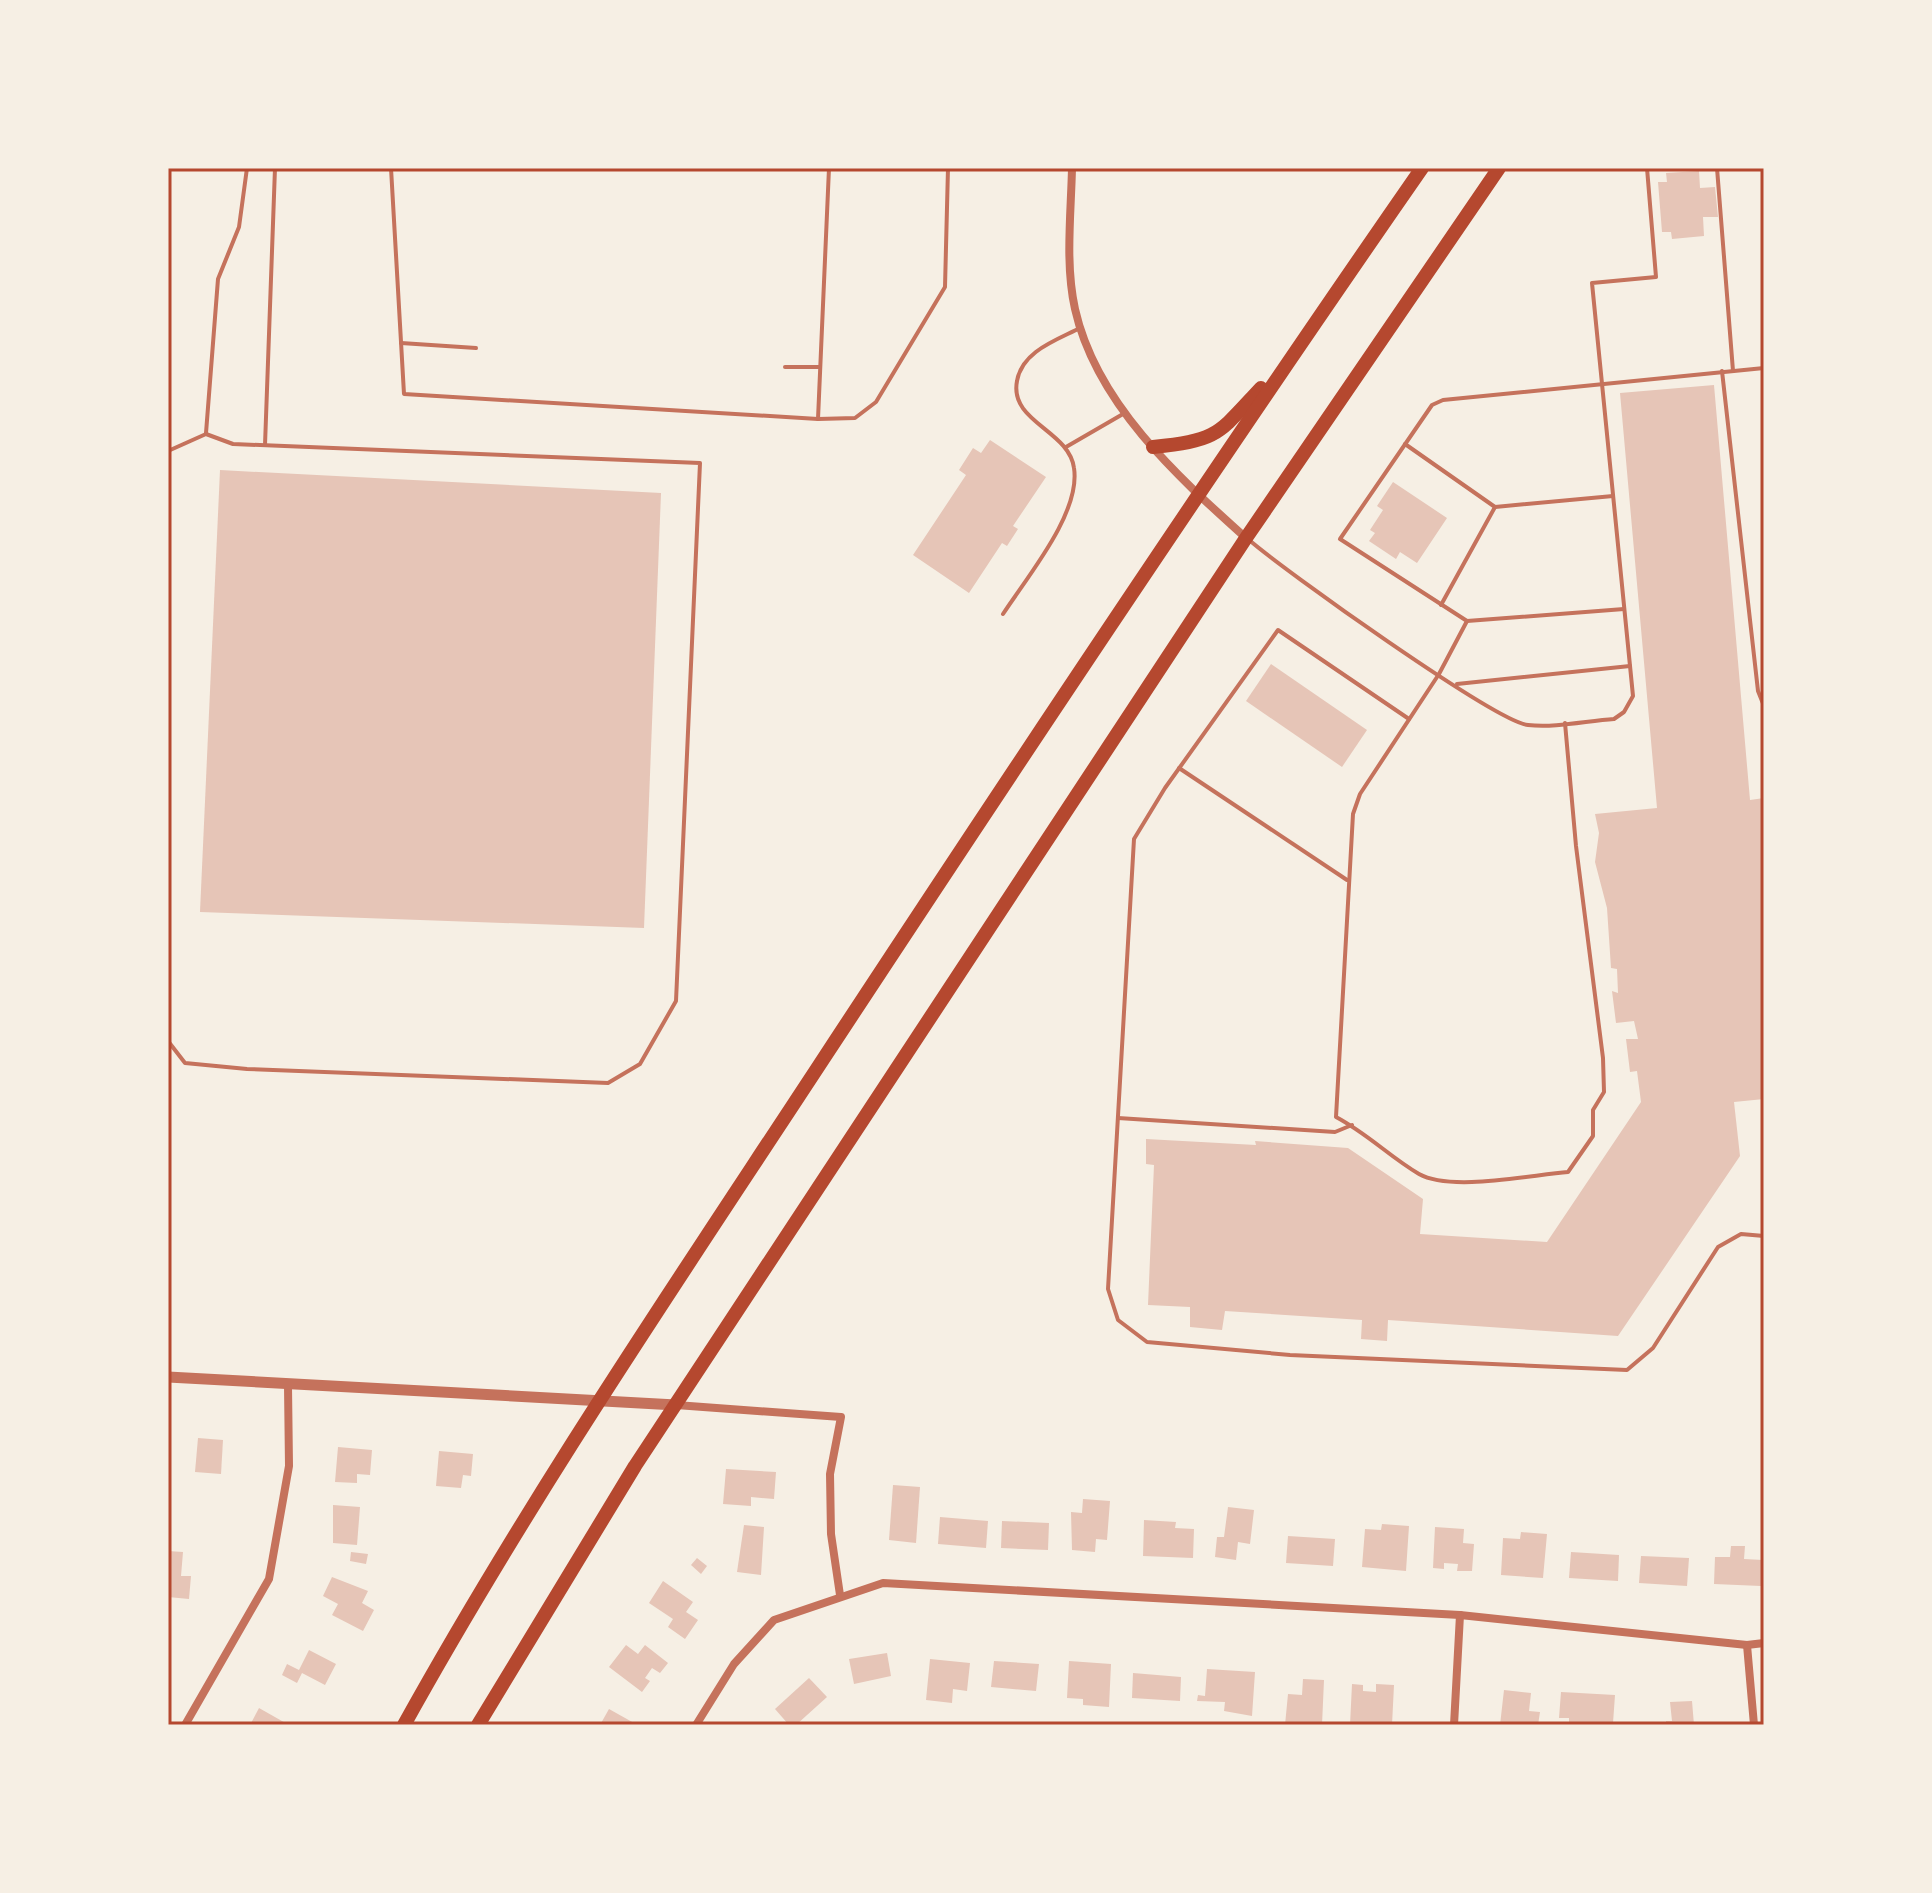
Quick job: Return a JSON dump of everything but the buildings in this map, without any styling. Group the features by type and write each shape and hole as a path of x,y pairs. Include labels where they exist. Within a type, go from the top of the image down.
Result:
{"main road":[{"path":"404,1725 481,1590 599,1402 1197,494 1422,168"},
{"path":"478,1725 575,1561 676,1405 1246,538 1499,168"},
{"path":"1153,447 1202,441 1213,436 1294,353"}],"street":[{"path":"1072,168 1070,259 1080,328 1096,366 1153,447 1197,494 1246,538"},
{"path":"168,1377 841,1417 830,1474 831,1534 840,1595"},
{"path":"185,1725 269,1579 289,1466 288,1386"},
{"path":"696,1725 734,1664 774,1620 840,1595 883,1583 1460,1615 1747,1645 1764,1643"},
{"path":"1454,1725 1460,1615"},
{"path":"1747,1645 1754,1725"}],"lane":[{"path":"206,434 218,279 239,227 247,168"},
{"path":"265,445 275,168"},
{"path":"391,168 404,394 818,419 855,418 876,402 945,287 948,168"},
{"path":"818,419 829,168"},
{"path":"1246,538 1439,674 1512,720 1527,725 1565,723 1614,719 1624,712 1633,696 1592,283 1656,277 1647,168"},
{"path":"1717,168 1733,371"},
{"path":"1003,614 1069,509 1074,495 1074,466 1066,447 1021,409 1014,392 1018,372 1034,352 1080,328"},
{"path":"401,343 476,348"},
{"path":"785,367 820,367"},
{"path":"1625,609 1467,621 1340,539 1432,405 1443,400 1764,368"},
{"path":"1722,371 1758,691 1764,706"},
{"path":"1066,447 1126,412"},
{"path":"168,451 206,434 233,444 700,463 676,1001 640,1064 608,1083 232,1067 185,1063 168,1041"},
{"path":"1405,444 1495,507 1613,496"},
{"path":"1441,605 1495,507"},
{"path":"1467,621 1439,674 1360,794 1353,814 1336,1117 1352,1125 1420,1175 1451,1182 1568,1172 1593,1136 1593,1110 1604,1092 1603,1058 1576,846 1565,723"},
{"path":"1409,719 1278,630 1179,768 1134,839 1108,1289 1118,1320 1147,1342 1290,1355 1627,1370 1653,1348 1718,1247 1741,1234 1764,1236"},
{"path":"1455,684 1630,666"},
{"path":"1179,768 1348,881"},
{"path":"1118,1118 1335,1132 1352,1125"}]}
